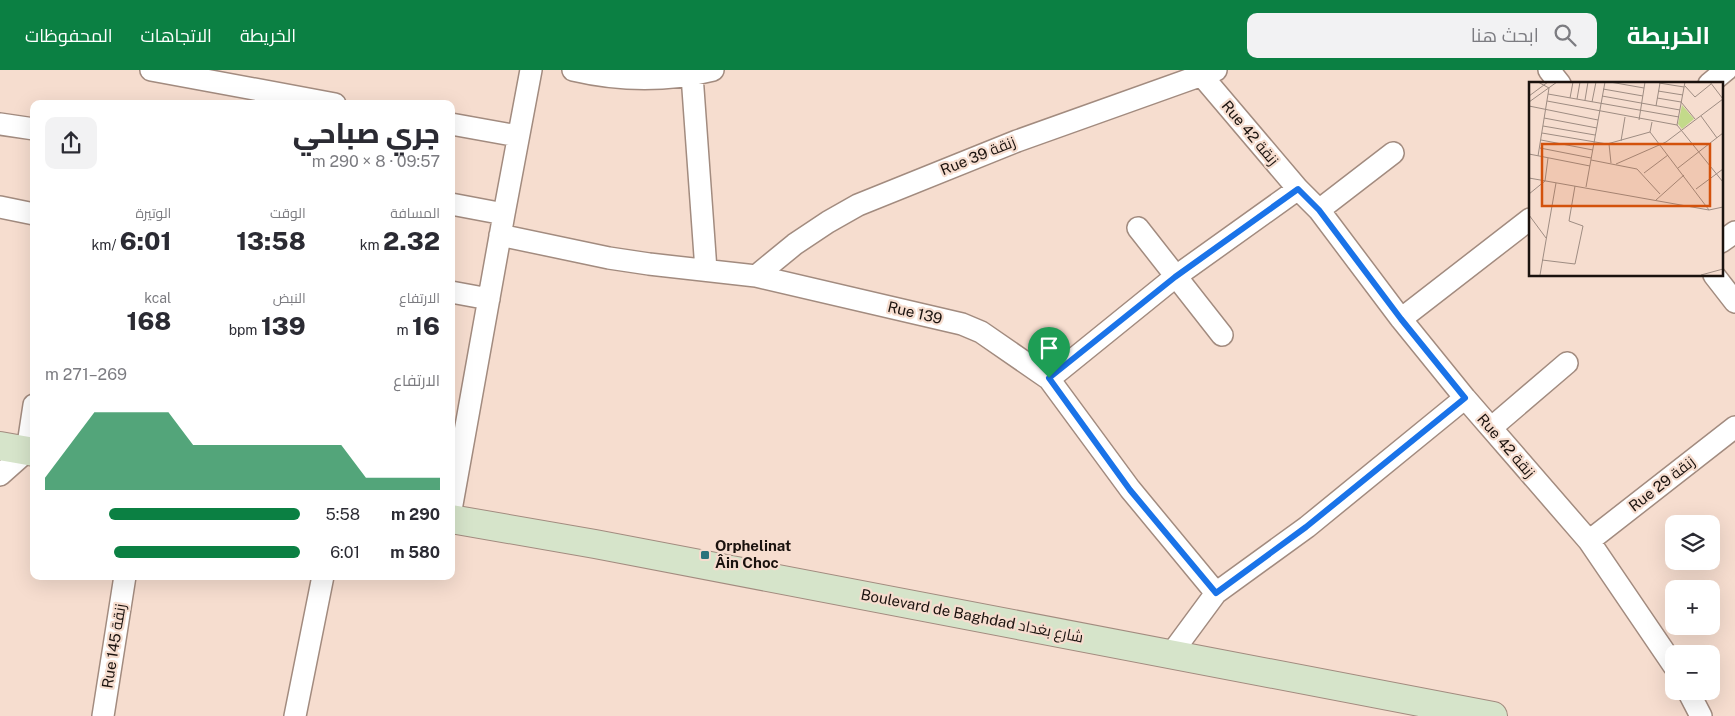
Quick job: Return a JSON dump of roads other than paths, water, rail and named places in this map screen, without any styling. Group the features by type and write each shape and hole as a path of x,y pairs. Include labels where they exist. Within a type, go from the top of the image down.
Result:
{"street":[{"path":"151,70 313,100"},
{"path":"455,488 531,70"},
{"path":"573,70 598,76 666,79 713,70"},
{"path":"1549,70 1558,82"},
{"path":"1711,82 1726,70"},
{"name":"Rue 42 زنقة","path":"1205,72 1298,189 1319,210 1401,319 1465,398 1589,541 1665,653"},
{"name":"Rue 39 زنقة","path":"756,276 795,244 858,205 1017,141 1205,72"},
{"path":"692,75 706,270"},
{"path":"0,124 30,129"},
{"path":"455,125 518,136"},
{"path":"1319,210 1393,153"},
{"path":"1049,378 1175,277 1298,189"},
{"path":"455,205 504,214"},
{"path":"0,208 30,213"},
{"path":"1401,319 1529,220"},
{"path":"1138,228 1222,335"},
{"path":"1722,241 1735,232"},
{"name":"Rue 139","path":"500,235 609,258 756,276 962,324 981,332 1049,378 1130,490 1216,593"},
{"path":"1715,276 1735,302"},
{"path":"455,293 489,299"},
{"path":"1491,428 1567,362"},
{"path":"1171,654 1216,593 1306,527 1465,398"},
{"name":"Rue 29 زنقة","path":"1589,541 1735,427"},
{"path":"0,446 30,452"},
{"path":"0,475 30,452"},
{"name":"Boulevard de Baghdad شارع بغداد","path":"455,520 595,544 1493,716"},
{"name":"Rue 145 زنقة","path":"103,716 124,580"},
{"path":"295,716 322,580"},
{"path":"1693,700 1701,716"}],"place":[{"name":"Orphelinat Âin Choc","path":"705,555"}]}
